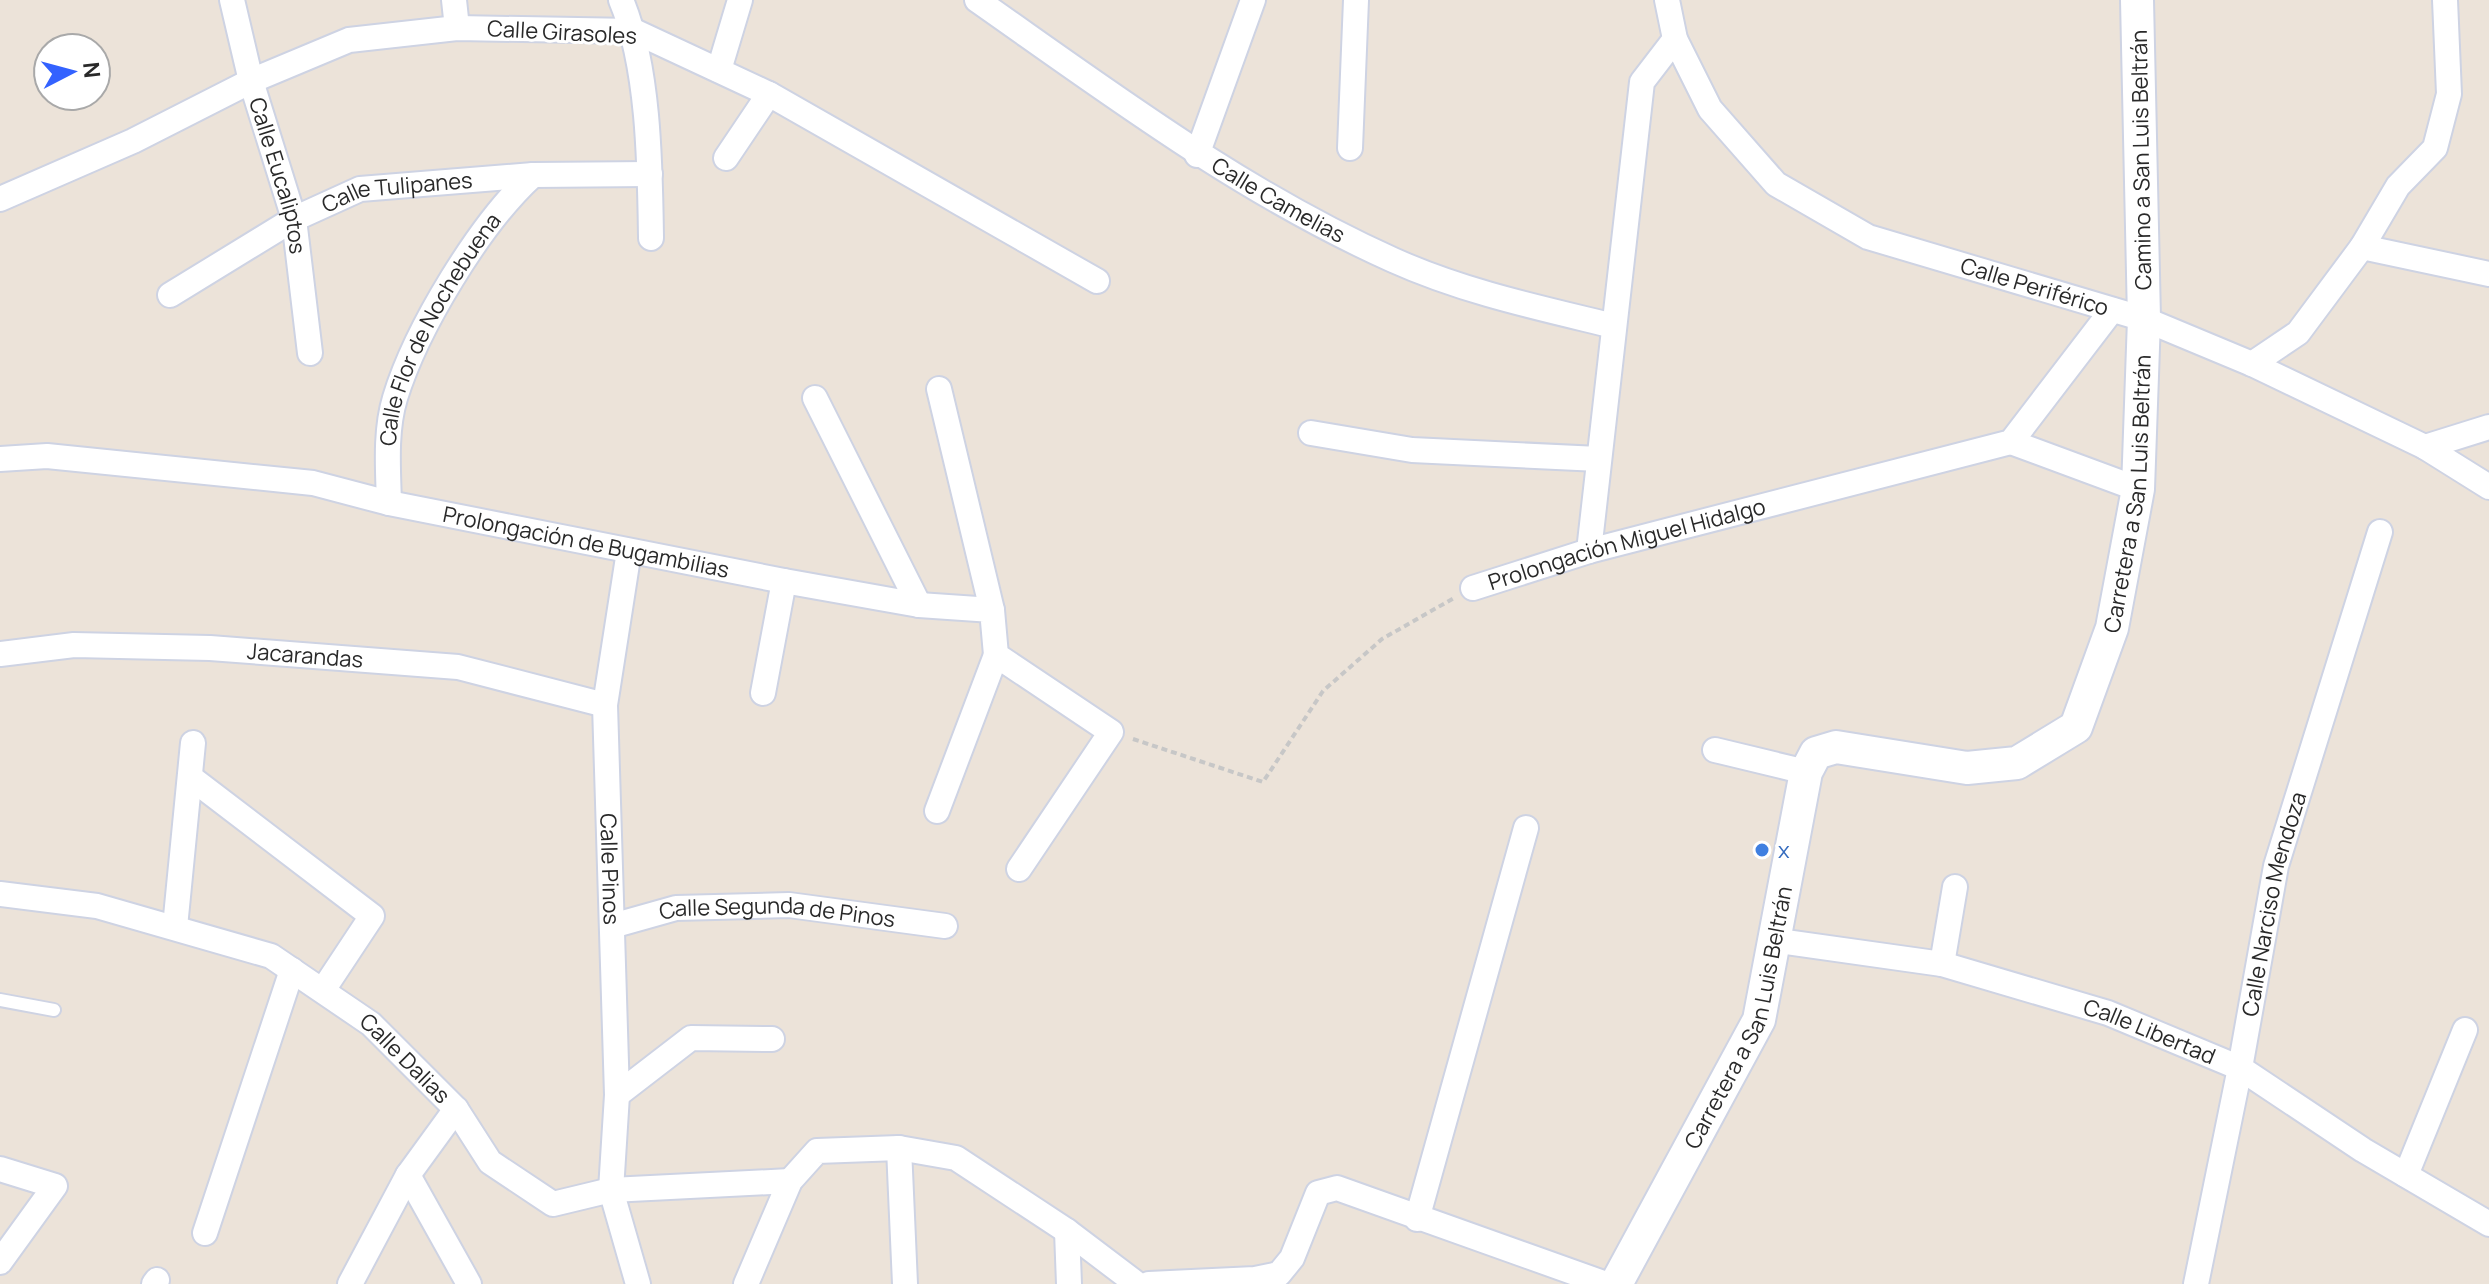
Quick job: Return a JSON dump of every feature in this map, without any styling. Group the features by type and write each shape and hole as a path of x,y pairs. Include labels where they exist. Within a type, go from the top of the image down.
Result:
{"main road":[{"name":"Camino a San Luis Beltrán","path":"2137,0 2144,319"},
{"name":"Carretera a San Luis Beltrán","path":"1616,1284 1759,1020 1806,772 1816,753 1836,747 1967,768 2017,763 2076,727 2112,628 2138,489 2144,319"}],"street":[{"name":"Calle Eucaliptos","path":"232,0 251,81 294,219 310,353"},
{"path":"454,0 457,28"},
{"path":"621,0 634,31 650,174 651,238"},
{"path":"719,70 740,0"},
{"name":"Calle Camelias","path":"977,0 1197,155 1394,261 1498,298 1614,326"},
{"path":"1197,155 1253,0"},
{"path":"1350,148 1356,0"},
{"name":"Calle Periférico","path":"1667,0 1675,39 1710,109 1776,184 1868,237 2144,319 2252,364 2425,447 2489,487"},
{"path":"2252,364 2298,333 2362,247 2398,186 2435,148 2449,94 2445,0"},
{"name":"Calle Girasoles","path":"0,199 133,141 251,81 349,40 457,28 634,31 769,94 1097,281"},
{"path":"1589,551 1642,82 1675,39"},
{"path":"726,158 769,94"},
{"name":"Calle Tulipanes","path":"170,295 294,219 360,189 533,175 650,174"},
{"name":"Calle Flor de Nochebuena","path":"389,503 388,452 394,400 417,346 506,199 533,175"},
{"path":"2362,247 2489,274"},
{"path":"2112,310 2011,442 2138,489"},
{"path":"937,811 996,655 992,610 939,389"},
{"path":"815,398 919,605"},
{"path":"2425,447 2489,427"},
{"path":"1311,433 1412,450 1599,459"},
{"name":"Prolongación Miguel Hidalgo","path":"1473,588 1589,551 2011,442"},
{"name":"Prolongación de Bugambilias","path":"0,459 47,456 313,483 389,503 784,581 919,605 992,610"},
{"name":"Calle Narciso Mendoza","path":"2196,1284 2240,1068 2276,866 2380,532"},
{"name":"Calle Pinos","path":"629,551 605,705 617,1095 611,1190 638,1284"},
{"path":"763,693 784,581"},
{"name":"Jacarandas","path":"0,654 74,645 210,648 458,667 605,705"},
{"path":"996,655 1111,732 1019,869"},
{"path":"175,927 193,743"},
{"path":"1715,750 1806,772"},
{"path":"190,777 372,916 323,990"},
{"path":"1417,1219 1526,828"},
{"path":"1942,964 1955,887"},
{"name":"Calle Dalias","path":"0,894 97,906 271,956 371,1024 456,1109 490,1162 553,1204 611,1190 790,1181"},
{"name":"Calle Segunda de Pinos","path":"612,926 676,908 789,905 945,926"},
{"name":"Calle Libertad","path":"1772,940 1942,964 2108,1013 2240,1068 2406,1175 2489,1224"},
{"path":"205,1233 292,970"},
{"path":"2406,1175 2465,1030"},
{"path":"617,1095 691,1038 772,1039"},
{"path":"350,1284 408,1175 456,1109"},
{"path":"899,1148 905,1284"},
{"path":"746,1284 790,1181 817,1151 899,1148 956,1158 1067,1231 1137,1284"},
{"path":"0,1169 55,1186 0,1262"},
{"path":"408,1175 469,1284"},
{"path":"1149,1284 1255,1279 1279,1274 1292,1258 1318,1193 1337,1188 1606,1284"},
{"path":"1067,1231 1069,1284"}],"lane":[{"path":"0,1000 54,1010"}],"path":[{"name":"Prolongación Miguel Hidalgo","path":"1111,732 1263,782 1323,691 1382,639 1473,588"}],"place":[{"name":"x","path":"1762,850"}]}
